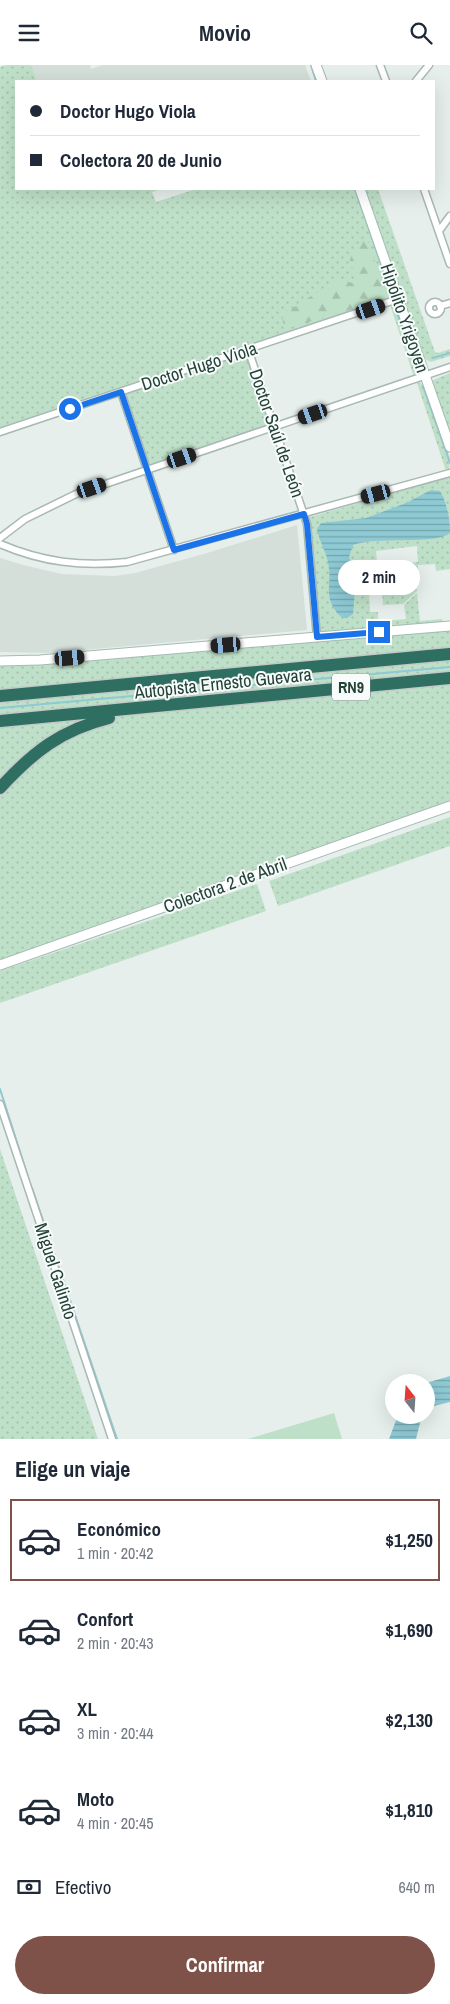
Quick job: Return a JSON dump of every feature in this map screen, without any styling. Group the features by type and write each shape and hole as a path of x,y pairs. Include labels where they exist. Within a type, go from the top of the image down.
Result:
{"highway":[{"name":"Autopista Ernesto Guevara","path":"0,696 450,654"},
{"name":"Autopista Ernesto Guevara","path":"0,721 450,678"},
{"path":"0,692 39,693"},
{"path":"0,788 26,761 58,737 86,724 138,709"}],"main road":[{"path":"316,65 322,80"},
{"name":"Hipólito Yrigoyen","path":"360,190 450,447"},
{"path":"0,661 40,660 450,625"},
{"name":"Colectora 2 de Abril","path":"0,965 450,806"}],"street":[{"path":"380,65 386,80"},
{"path":"417,80 429,65"},
{"path":"424,190 450,264"},
{"path":"439,231 450,217"},
{"name":"Doctor Hugo Viola","path":"0,432 398,299"},
{"path":"440,306 450,303"},
{"name":"Doctor Saúl de León","path":"248,349 307,524 317,637"},
{"path":"0,538 25,519 60,500 450,367"},
{"path":"121,392 174,550"},
{"path":"0,544 30,556 82,565 127,561 174,550 450,473"},
{"name":"Miguel Galindo","path":"0,1104 112,1439"}],"shaded area":[{"path":"31,65 90,65 91,69 103,65 305,65 311,80 37,80"},
{"path":"297,525 307,630 51,653 0,652 0,558 62,574 115,576 135,573 207,553"}],"green space":[{"path":"6,65 31,65 37,80 15,80 15,190 159,190 152,192 156,202 193,190 356,190 393,297 0,429 0,67"},
{"path":"362,190 378,190 435,352 438,353 450,349 450,356 431,362 423,358"},
{"path":"364,238 367,239 388,299 284,329 282,315 336,280 354,283 361,278 349,264 353,249"},
{"path":"393,304 398,308 420,372 414,377 390,305"},
{"path":"242,354 248,358 269,422 267,427 151,464 147,460 127,399 127,393"},
{"path":"450,373 450,439 431,381"},
{"path":"420,382 426,389 450,458 449,470 446,471 417,383"},
{"path":"450,477 450,569 436,571 435,564 418,565 418,572 379,575 379,566 418,562 417,546 376,551 377,562 366,562 367,573 361,574 363,590 369,590 370,612 378,612 378,625 382,621 406,619 404,605 417,593 420,621 442,619 443,622 320,633 310,517"},
{"path":"417,589 417,591 403,604 383,605 382,591"},
{"path":"450,626 450,806 0,965 0,661"},
{"path":"450,817 450,846 278,906 269,881"},
{"path":"257,884 266,911 0,1003 0,971"},
{"path":"0,1149 98,1439 0,1439"},
{"path":"334,1413 342,1439 248,1439"}],"water":[{"path":"431,490 440,491 448,511 450,533 433,539 376,541 353,545 349,557 356,577 353,614 347,618 341,617 335,610 329,597 328,562 317,529 321,523 366,518 406,503"},
{"path":"450,1376 450,1402 435,1406 435,1380"},
{"path":"395,1424 420,1424 416,1439 389,1439"}],"waterway":[{"path":"311,65 316,80"},
{"path":"355,190 391,293"},
{"path":"396,310 417,369"},
{"path":"433,358 450,353"},
{"path":"423,386 450,463"},
{"path":"0,708 450,667"},
{"path":"0,1089 29,1180"},
{"path":"32,1188 117,1439"}],"route":[{"path":"70,409 121,392 174,550 304,514 307,524 317,637 379,632"}]}
